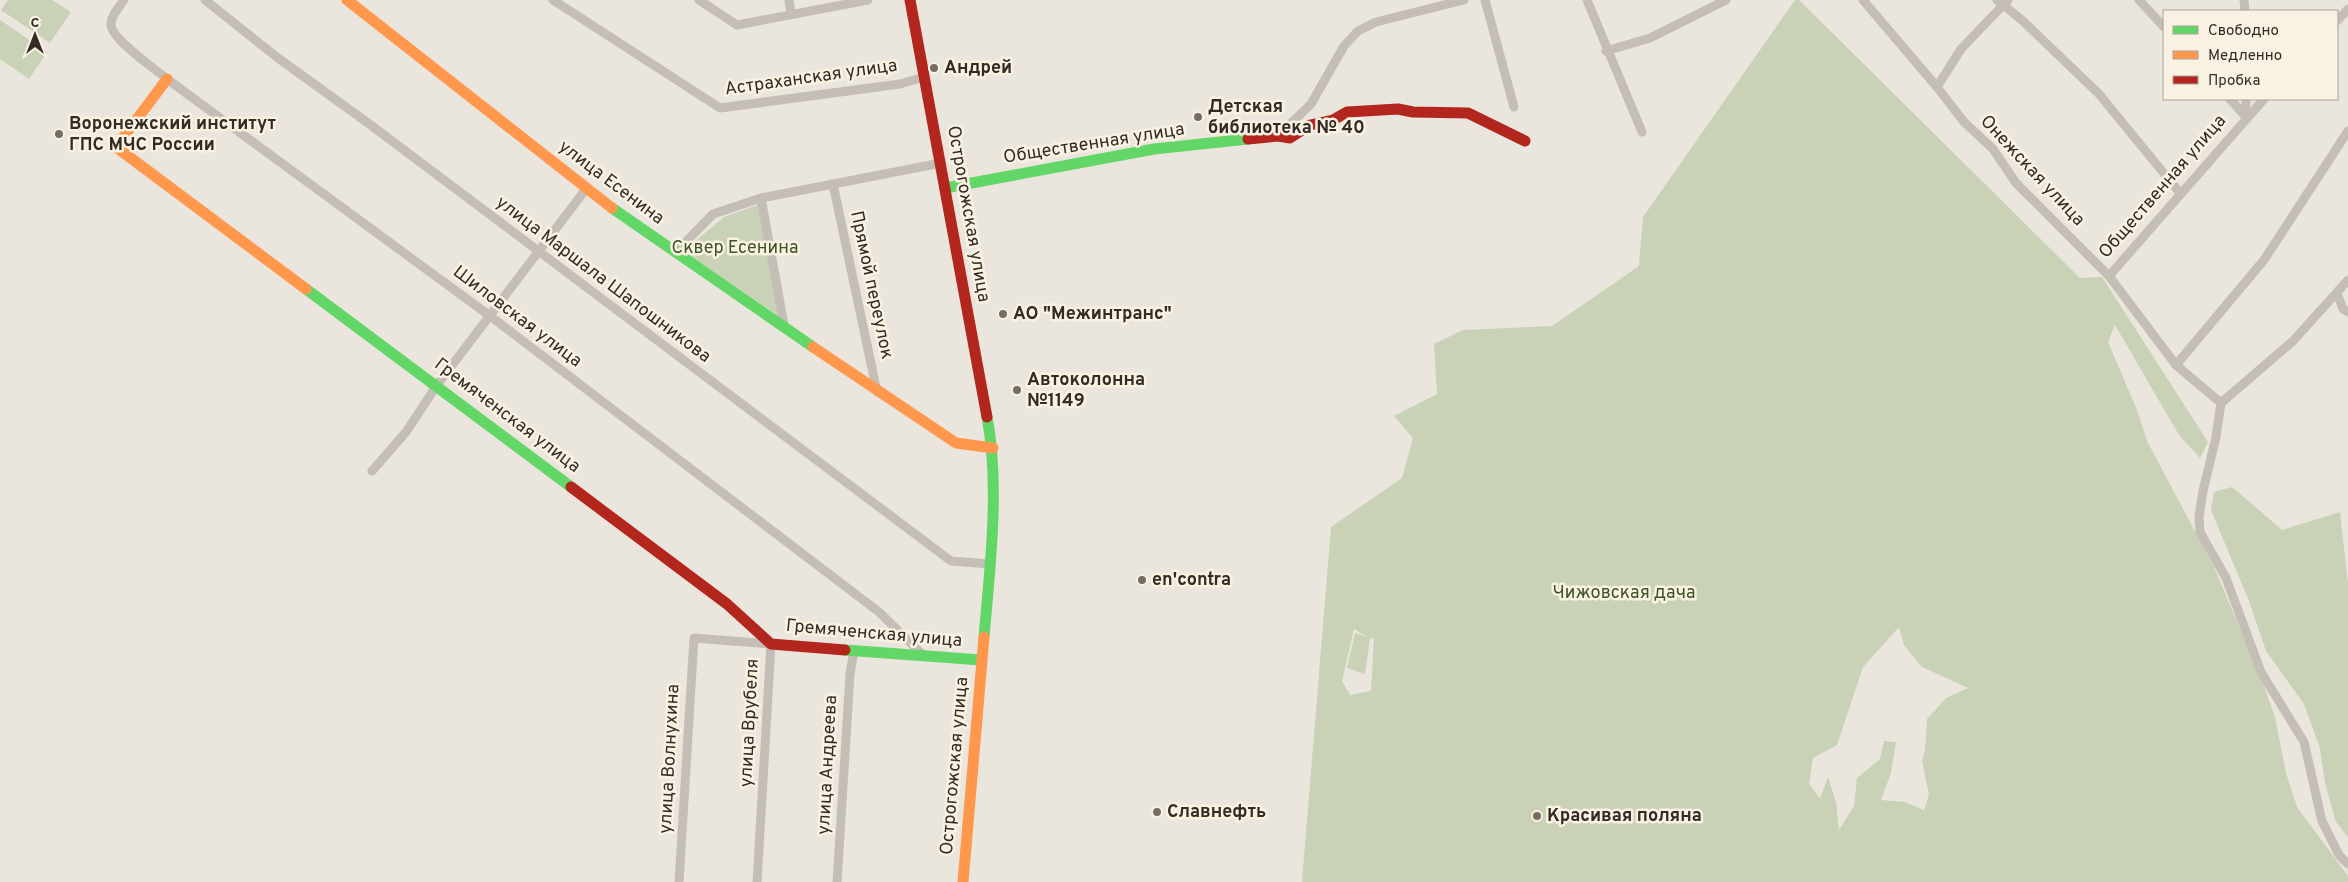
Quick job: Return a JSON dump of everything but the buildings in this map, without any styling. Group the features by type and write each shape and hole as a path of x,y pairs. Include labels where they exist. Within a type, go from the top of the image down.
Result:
{"street":[{"name":"Шиловская улица","path":"124,0 113,17 111,25 114,34 167,79 490,316 879,612 924,656"},
{"name":"улица Маршала Шапошникова","path":"205,0 278,58 368,123 951,561 990,564"},
{"name":"улица Есенина","path":"348,0 586,189 675,253 784,325 877,392 956,444 993,448"},
{"name":"Астраханская улица","path":"553,0 720,108 900,84 924,77"},
{"path":"699,0 737,25 868,0"},
{"path":"789,0 791,14"},
{"name":"Острогожская улица","path":"910,0 993,448 990,564 963,882"},
{"path":"1278,136 1310,104 1344,46 1358,31 1376,22 1464,0"},
{"path":"1485,0 1514,107"},
{"path":"1587,0 1606,51 1642,132"},
{"path":"1606,51 1650,38 1726,0"},
{"path":"2140,0 2163,26"},
{"name":"Онежская улица","path":"1865,1 1964,122 1993,148 2016,183 2109,276 2176,365 2221,404"},
{"path":"1937,87 1960,49 2002,2 2099,94 2180,193"},
{"path":"2338,20 2348,9"},
{"name":"Гремяченская улица","path":"167,79 116,147 437,385 727,604 771,644 981,660"},
{"path":"2231,100 2246,117"},
{"path":"2246,100 2246,117"},
{"name":"Общественная улица","path":"2109,276 2180,193 2230,140 2246,117 2263,100"},
{"name":"Общественная улица","path":"945,188 1154,149 1278,136 1290,138 1310,124 1333,120 1347,112 1398,109 1412,112 1468,113 1526,141"},
{"path":"2176,365 2264,260 2348,132"},
{"path":"675,253 713,214 761,198 941,164"},
{"name":"Прямой переулок","path":"832,184 877,392"},
{"path":"372,471 406,432 437,385 586,189"},
{"path":"761,198 784,325"},
{"path":"2348,280 2293,341 2221,404 2216,438 2203,491 2199,517 2200,532 2226,578 2261,672 2304,742 2322,821 2339,855 2348,864"},
{"path":"2337,293 2343,308 2348,312"},
{"name":"улица Врубеля","path":"694,638 771,644 757,882"},
{"name":"улица Волнухина","path":"679,882 694,638"},
{"name":"улица Андреева","path":"837,882 850,674 854,650"}],"green space":[{"path":"8,0 52,0 71,12 50,43 1,10"},
{"name":"Чижовская дача","path":"1795,0 1799,0 2080,278 2102,277 2208,442 2200,458 2179,435 2115,325 2108,342 2137,410 2148,443 2214,567 2264,686 2275,717 2286,773 2297,807 2348,876 2348,882 1302,882 1331,527 1402,478 1413,438 1394,416 1437,394 1434,344 1463,330 1552,326 1639,266 1643,217","holes":["1899,627 1904,645 1922,667 1968,688 1946,698 1927,719 1925,750 1922,761 1929,795 1924,810 1905,802 1881,800 1891,773 1896,742 1884,741 1880,759 1857,778 1854,806 1839,830 1836,802 1828,777 1820,798 1809,784 1813,758 1837,745 1863,667","1354,629 1368,637 1355,633 1347,668 1365,674 1370,638 1374,639 1371,691 1350,695 1342,681"]},
{"path":"0,20 47,52 29,79 0,59"},
{"name":"Сквер Есенина","path":"760,204 780,317 690,255 687,248 724,217"},
{"path":"2232,487 2282,530 2340,512 2348,584 2348,837 2336,822 2325,783 2320,748 2304,704 2266,651 2249,601 2211,510 2214,492"}],"traffic: fast":[{"path":"945,188 1154,149 1248,139"},
{"path":"612,208 813,347"},
{"path":"306,289 571,487"},
{"path":"984,637 993,526 993,470 987,417"},
{"path":"845,650 981,660"}],"traffic: slow":[{"path":"347,0 612,208"},
{"path":"167,79 116,147 306,289"},
{"path":"813,347 956,443 993,448"},
{"path":"963,882 984,637"}],"traffic: jam":[{"path":"910,0 987,417"},
{"path":"1248,139 1278,136 1290,138 1310,125 1333,120 1347,112 1398,109 1413,112 1468,113 1525,141"},
{"path":"571,487 727,604 771,644 845,650"}],"place":[{"name":"Андрей","path":"934,68"},
{"name":"Детская библиотека № 40","path":"1198,117"},
{"name":"Воронежский институт ГПС МЧС России","path":"59,134"},
{"name":"АО \"Межинтранс\"","path":"1003,314"},
{"name":"Автоколонна №1149","path":"1017,390"},
{"name":"en'contra","path":"1142,580"},
{"name":"Cлавнефть","path":"1157,812"},
{"name":"Красивая поляна","path":"1537,816"}]}
